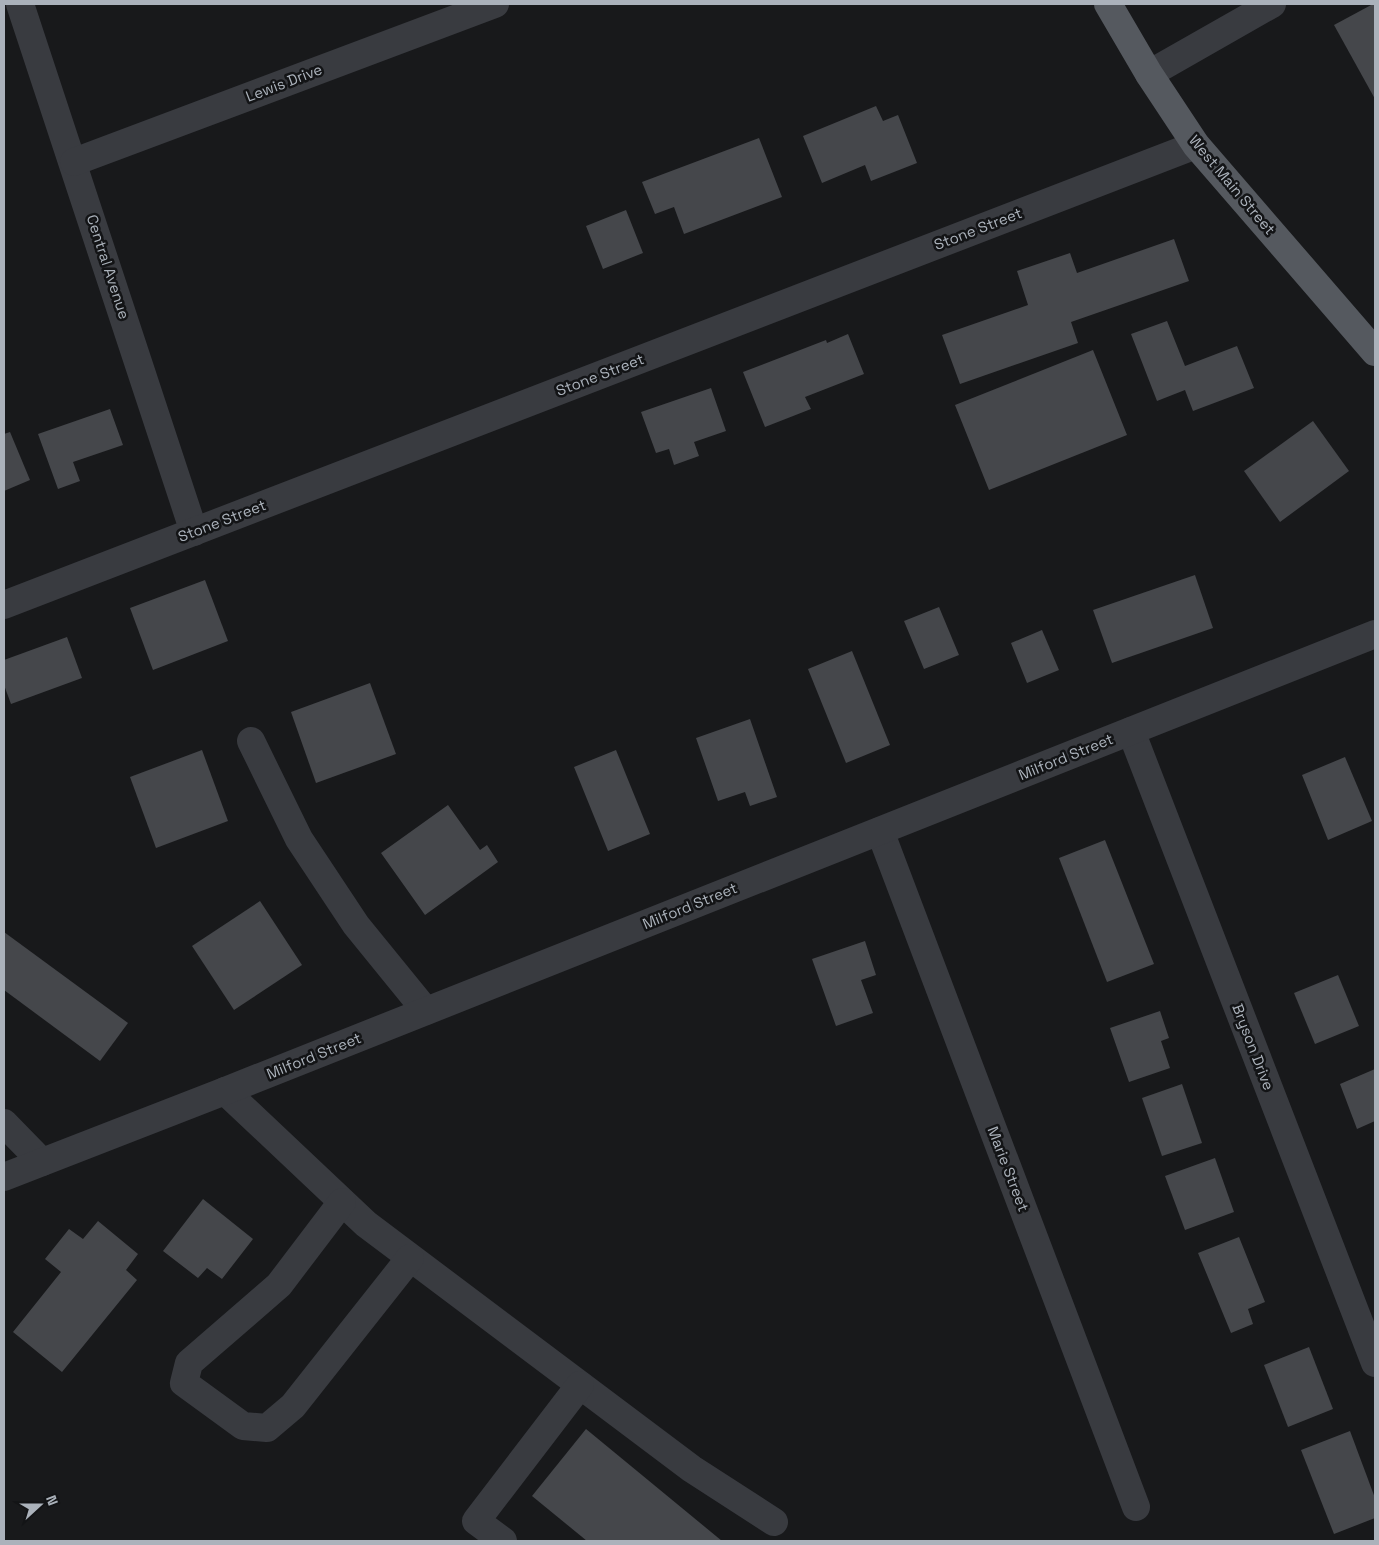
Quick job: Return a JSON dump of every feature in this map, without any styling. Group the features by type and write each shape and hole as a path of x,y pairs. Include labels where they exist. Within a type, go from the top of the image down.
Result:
{"main road":[{"name":"West Main Street","path":"1108,4 1149,74 1196,145 1375,352"}],"street":[{"name":"Central Avenue","path":"20,4 74,162 194,532"},
{"name":"Lewis Drive","path":"74,162 495,4"},
{"path":"1149,74 1272,4"},
{"name":"Stone Street","path":"4,605 1196,145"},
{"name":"Milford Street","path":"4,1177 1375,634"},
{"name":"Bryson Drive","path":"1131,731 1375,1363"},
{"path":"251,741 299,838 356,925 426,1011"},
{"name":"Marie Street","path":"880,831 1136,1507"},
{"path":"225,1091 366,1224 692,1468 774,1522"},
{"path":"4,1123 42,1162"},
{"path":"342,1202 279,1285 189,1364 184,1383 243,1426 267,1428 293,1406 410,1258"},
{"path":"503,1541 476,1522 580,1385"}],"building":[{"path":"1375,4 1375,99 1334,25"},
{"path":"876,106 883,121 898,115 917,163 871,181 865,165 822,183 803,136"},
{"path":"759,138 782,197 684,234 674,207 655,214 642,182"},
{"path":"626,210 643,253 603,269 586,226"},
{"path":"1174,239 1189,281 1071,322 1078,343 960,384 942,335 1028,305 1017,271 1070,253 1077,273"},
{"path":"1167,321 1185,366 1237,346 1254,388 1193,411 1185,390 1157,401 1131,334"},
{"path":"848,334 864,374 805,397 811,409 765,427 743,372 826,340 827,343"},
{"path":"1093,350 1127,435 989,490 955,405"},
{"path":"711,388 726,431 694,442 699,456 674,465 669,449 656,453 641,412"},
{"path":"110,409 123,445 73,462 80,481 58,489 38,434"},
{"path":"1313,421 1349,471 1280,522 1244,471"},
{"path":"10,432 30,480 4,491 4,434"},
{"path":"1195,575 1213,628 1112,663 1093,610"},
{"path":"205,580 228,641 153,670 130,608"},
{"path":"939,607 959,655 924,669 904,621"},
{"path":"1042,630 1059,670 1027,683 1011,643"},
{"path":"67,637 82,678 11,704 4,685 4,660"},
{"path":"852,651 890,745 846,763 808,669"},
{"path":"370,683 396,754 316,783 291,712"},
{"path":"750,719 777,797 750,806 745,792 718,801 696,738"},
{"path":"202,750 228,821 156,848 130,777"},
{"path":"616,750 650,834 608,851 574,767"},
{"path":"1345,757 1372,821 1328,840 1302,775"},
{"path":"448,805 480,850 487,845 498,862 425,915 381,853"},
{"path":"1105,840 1154,964 1107,982 1059,858"},
{"path":"260,901 302,965 234,1010 192,946"},
{"path":"4,932 128,1023 100,1061 4,990"},
{"path":"865,941 876,975 861,980 873,1013 836,1026 812,959"},
{"path":"1338,975 1359,1026 1315,1044 1294,993"},
{"path":"1160,1011 1169,1038 1161,1041 1170,1068 1129,1082 1110,1028"},
{"path":"1375,1069 1375,1121 1357,1129 1340,1084"},
{"path":"1182,1084 1202,1143 1162,1156 1142,1098"},
{"path":"1215,1158 1234,1212 1185,1230 1165,1176"},
{"path":"203,1199 253,1239 222,1279 207,1268 198,1278 163,1251"},
{"path":"98,1221 138,1254 126,1270 137,1280 62,1372 13,1332 61,1272 45,1259 69,1229 83,1239"},
{"path":"1239,1237 1265,1302 1248,1309 1253,1324 1231,1333 1198,1253"},
{"path":"1309,1347 1333,1409 1288,1427 1264,1365"},
{"path":"586,1429 722,1541 587,1541 532,1496"},
{"path":"1350,1431 1375,1498 1375,1518 1334,1534 1301,1450"}]}
